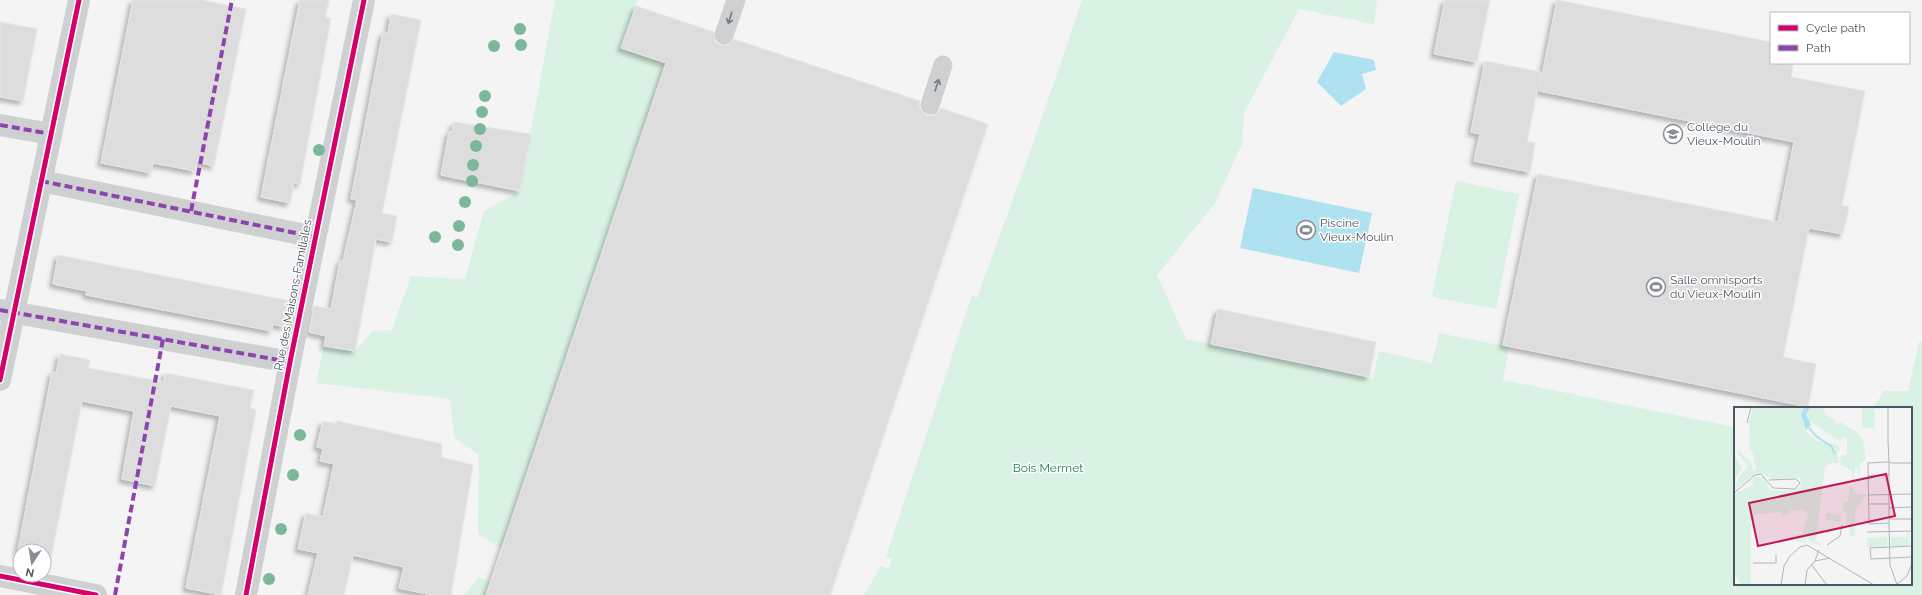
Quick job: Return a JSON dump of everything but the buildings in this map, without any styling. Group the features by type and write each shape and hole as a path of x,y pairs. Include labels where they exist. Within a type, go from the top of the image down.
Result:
{"street":[{"path":"0,380 7,312 41,181 79,0"},
{"name":"Rue des Maisons-Familiales","path":"246,595 290,362 364,0"},
{"path":"0,124 51,134"},
{"name":"Rue des Maisons-Familiales","path":"41,181 315,237"},
{"name":"Rue des Maisons-Familiales","path":"7,312 290,362"},
{"path":"0,576 96,595"}],"lane":[{"path":"724,35 736,0"},
{"path":"930,105 943,65"}],"green space":[{"path":"555,0 638,0 622,48 666,63 502,549 478,534 479,455 454,437 450,399 316,383 324,346 355,351 373,331 392,330 411,276 465,279 484,211 520,191"},
{"name":"Bois Mermet","path":"1082,0 1377,0 1374,24 1299,9 1244,113 1242,144 1215,203 1157,275 1186,339 1373,378 1379,351 1432,363 1439,333 1509,347 1503,380 1734,427 1734,585 1912,585 1912,407 1874,407 1884,391 1908,391 1919,342 1922,341 1922,595 864,595 881,566 889,569 892,559 886,557 972,295 977,298 1034,141"},
{"path":"1456,181 1519,194 1496,309 1432,297"},
{"path":"479,577 491,582 487,595 464,595"}],"water":[{"path":"1334,52 1374,60 1376,70 1362,74 1366,89 1341,106 1317,82"},
{"name":"Piscine Vieux-Moulin","path":"1253,188 1372,213 1359,273 1240,248"}],"marked path":[{"path":"191,211 232,0"},
{"path":"0,125 51,134"},
{"path":"41,181 315,237"},
{"path":"0,310 290,362"},
{"path":"115,595 163,339"}],"cycle path":[{"path":"0,380 79,0"},
{"path":"246,595 290,362 364,0"},
{"path":"0,576 96,595"}],"place":[{"name":"Collège du Vieux-Moulin","path":"1673,134"},
{"name":"Piscine Vieux-Moulin","path":"1306,230"},
{"name":"Salle omnisports du Vieux-Moulin","path":"1656,287"}]}
